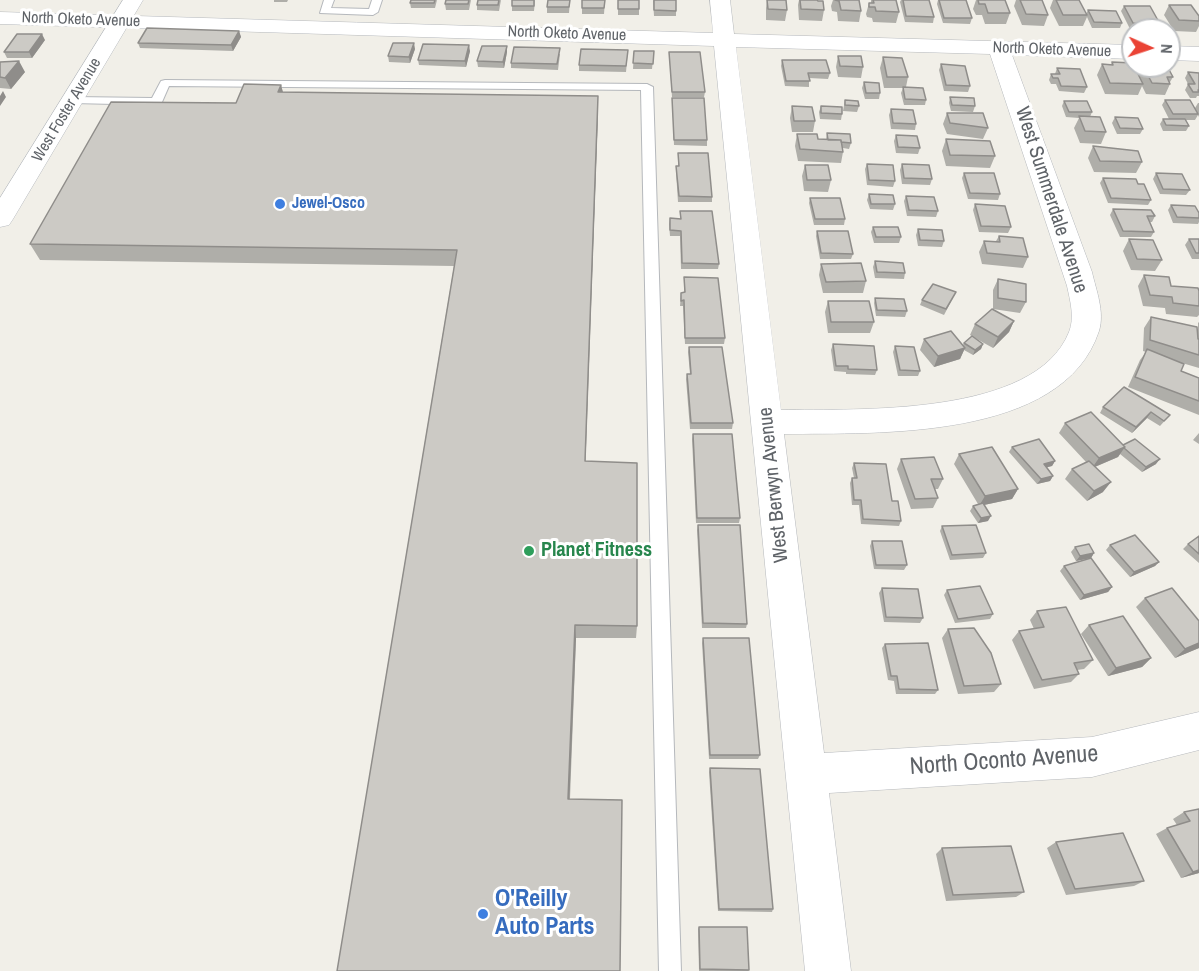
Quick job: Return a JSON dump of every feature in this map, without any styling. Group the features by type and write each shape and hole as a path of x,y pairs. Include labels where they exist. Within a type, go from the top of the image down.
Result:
{"street":[{"name":"West Foster Avenue","path":"0,219 133,0"},
{"name":"West Berwyn Avenue","path":"720,0 828,971"},
{"name":"North Oketo Avenue","path":"0,18 1121,52"},
{"name":"West Summerdale Avenue","path":"767,422 947,414 999,403 1029,391 1054,374 1073,354 1084,330 1085,304 1078,272 999,48"},
{"path":"1181,53 1199,54"},
{"name":"North Oconto Avenue","path":"807,774 1092,757 1199,731"}],"lane":[{"path":"329,0 324,11 373,12 377,0"},
{"path":"73,100 156,102 165,83 647,87 670,971"}],"building":[{"path":"411,0 435,0 434,3 410,3"},
{"path":"446,0 469,0 468,4 445,4"},
{"path":"478,0 499,0 498,5 477,5"},
{"path":"512,0 534,0 534,6 512,6"},
{"path":"548,0 570,0 569,7 547,7"},
{"path":"582,0 605,0 604,8 582,8"},
{"path":"618,0 639,0 639,9 618,9"},
{"path":"654,0 676,0 676,11 654,10"},
{"path":"767,0 786,0 787,10 768,9"},
{"path":"800,0 823,1 824,10 801,9"},
{"path":"835,0 859,0 861,11 841,10 839,1"},
{"path":"873,0 896,0 899,12 876,11 875,7 869,7 869,3 874,3"},
{"path":"903,0 929,0 934,17 906,16"},
{"path":"939,0 966,0 972,18 944,18"},
{"path":"978,0 1005,0 1010,13 988,13 985,4 979,4"},
{"path":"1020,0 1042,0 1048,15 1026,14"},
{"path":"1056,0 1079,0 1087,15 1063,15"},
{"path":"1169,5 1191,5 1199,16 1199,21 1181,20"},
{"path":"1124,6 1150,6 1157,18 1130,18"},
{"path":"1088,10 1116,11 1121,21 1121,23 1094,22"},
{"path":"147,28 239,31 231,45 138,43"},
{"path":"17,34 42,34 29,52 4,52"},
{"path":"393,43 414,43 409,57 388,56"},
{"path":"423,44 469,45 465,61 418,60"},
{"path":"482,46 507,46 503,62 477,61"},
{"path":"514,47 560,48 557,64 511,63"},
{"path":"581,49 628,50 626,66 579,65"},
{"path":"634,51 654,51 653,64 633,63"},
{"path":"669,52 700,52 705,92 672,92"},
{"path":"838,56 861,56 863,67 840,66"},
{"path":"883,57 902,58 908,77 887,77"},
{"path":"782,60 826,60 830,73 808,73 810,81 786,81"},
{"path":"19,61 5,78 0,77 0,62"},
{"path":"1112,62 1121,62 1121,78 1140,78 1143,84 1110,83 1102,64 1113,65"},
{"path":"941,64 965,66 970,86 946,85"},
{"path":"1057,68 1080,69 1087,87 1061,86 1058,78 1053,78 1051,74 1060,74"},
{"path":"1188,72 1199,73 1199,92 1193,92 1188,84 1195,84"},
{"path":"1149,78 1167,78 1170,84 1152,83"},
{"path":"864,82 879,83 880,93 866,93"},
{"path":"244,84 281,85 278,92 598,96 585,461 637,463 637,626 575,625 568,799 622,800 620,971 337,971 457,250 30,244 111,102 236,103"},
{"path":"903,87 923,88 926,100 905,99"},
{"path":"950,97 974,98 975,106 952,105"},
{"path":"672,98 704,98 707,140 674,140"},
{"path":"845,100 858,101 859,106 845,105"},
{"path":"1165,100 1190,100 1198,114 1173,114"},
{"path":"1064,101 1087,101 1092,112 1069,112"},
{"path":"792,106 812,107 815,121 794,121"},
{"path":"821,106 842,107 842,114 821,113"},
{"path":"891,109 913,110 916,124 893,123"},
{"path":"947,113 983,113 988,128 950,123"},
{"path":"1079,116 1100,117 1106,132 1085,131"},
{"path":"1115,117 1138,118 1143,129 1120,128"},
{"path":"1163,119 1185,119 1189,126 1166,125"},
{"path":"827,133 850,134 851,143 828,140"},
{"path":"797,134 817,134 818,139 841,140 843,152 800,149"},
{"path":"896,135 917,136 920,148 898,147"},
{"path":"946,139 990,141 995,156 950,155"},
{"path":"1093,146 1138,151 1142,162 1100,161"},
{"path":"678,153 708,153 712,197 679,196 676,166 679,166"},
{"path":"867,164 893,165 895,181 869,180"},
{"path":"902,164 929,165 932,179 904,178"},
{"path":"805,165 828,165 831,180 807,180"},
{"path":"964,173 994,173 1000,194 970,193"},
{"path":"1156,173 1182,174 1190,190 1163,189"},
{"path":"1103,178 1136,179 1138,184 1144,184 1151,200 1111,198"},
{"path":"869,194 893,195 895,204 871,204"},
{"path":"906,196 934,197 938,211 909,210"},
{"path":"810,198 840,198 845,219 815,219"},
{"path":"975,204 1005,206 1011,227 981,226"},
{"path":"1171,205 1195,206 1199,218 1177,217"},
{"path":"1113,209 1151,210 1155,216 1147,216 1154,232 1123,231"},
{"path":"680,211 712,211 719,264 682,263 681,231 670,230 670,218 681,219"},
{"path":"873,227 898,227 901,237 876,237"},
{"path":"918,229 942,230 944,241 920,240"},
{"path":"817,231 848,231 853,254 821,253"},
{"path":"999,236 1023,238 1028,257 987,253 984,241 1000,242"},
{"path":"1129,239 1153,240 1162,260 1137,259"},
{"path":"1189,239 1199,239 1199,253 1196,253"},
{"path":"875,261 903,263 905,273 877,272"},
{"path":"861,263 866,281 826,282 821,264"},
{"path":"1144,275 1169,277 1171,286 1198,288 1199,306 1173,303 1172,297 1150,295"},
{"path":"684,277 718,278 725,338 685,338 684,300 681,301 681,293 685,292"},
{"path":"998,279 1026,284 1026,302 998,298"},
{"path":"933,284 956,292 946,309 922,300"},
{"path":"875,298 904,299 907,311 877,310"},
{"path":"828,301 869,301 874,322 831,322"},
{"path":"992,309 1014,321 998,337 975,324"},
{"path":"1151,317 1197,327 1199,355 1150,340"},
{"path":"951,331 965,348 938,356 924,339"},
{"path":"972,336 983,344 975,350 964,343"},
{"path":"833,344 874,346 877,370 848,369 848,366 836,366"},
{"path":"895,346 914,347 920,371 900,370"},
{"path":"689,347 722,347 733,423 691,423 687,374 691,374"},
{"path":"1147,349 1184,364 1181,371 1199,378 1199,401 1135,377"},
{"path":"1124,387 1170,415 1164,421 1151,412 1136,427 1103,407"},
{"path":"1091,412 1125,447 1099,458 1065,423"},
{"path":"693,434 732,434 740,518 697,518"},
{"path":"1039,439 1055,461 1044,464 1053,476 1041,479 1012,447"},
{"path":"1135,439 1160,459 1146,467 1124,448 1123,445"},
{"path":"992,447 1018,489 985,496 959,454"},
{"path":"934,457 943,479 931,479 938,498 915,499 901,459"},
{"path":"1089,461 1111,482 1094,491 1072,469"},
{"path":"854,463 886,464 892,501 898,501 901,521 863,519 861,500 854,500 852,478 857,478"},
{"path":"983,503 991,516 981,518 973,506"},
{"path":"698,525 740,525 747,624 703,623"},
{"path":"976,525 986,553 952,555 942,526"},
{"path":"1135,535 1159,562 1134,572 1110,545"},
{"path":"1199,536 1199,554 1188,544"},
{"path":"872,541 902,541 907,565 876,565"},
{"path":"1089,544 1094,553 1080,556 1075,547"},
{"path":"1091,558 1112,587 1084,595 1064,566"},
{"path":"980,586 993,614 958,619 947,590"},
{"path":"882,588 918,589 923,618 886,617"},
{"path":"1172,588 1199,621 1199,643 1185,649 1145,598"},
{"path":"1066,607 1093,660 1074,663 1079,674 1042,680 1019,631 1044,627 1037,611"},
{"path":"1123,616 1151,658 1116,668 1089,625"},
{"path":"974,628 991,653 1001,684 964,686 948,629"},
{"path":"703,638 749,638 760,755 710,755"},
{"path":"928,643 938,690 899,689 897,676 891,676 885,644"},
{"path":"710,768 760,769 773,909 719,909"},
{"path":"1199,809 1199,870 1193,872 1167,828 1190,821 1184,812"},
{"path":"1123,833 1144,881 1075,889 1056,842"},
{"path":"1011,846 1024,892 953,895 942,848"},
{"path":"699,927 747,927 749,970 700,969"}],"place":[{"name":"Jewel-Osco","path":"280,204"},
{"name":"Planet Fitness","path":"529,551"},
{"name":"O'Reilly Auto Parts","path":"483,914"}]}
